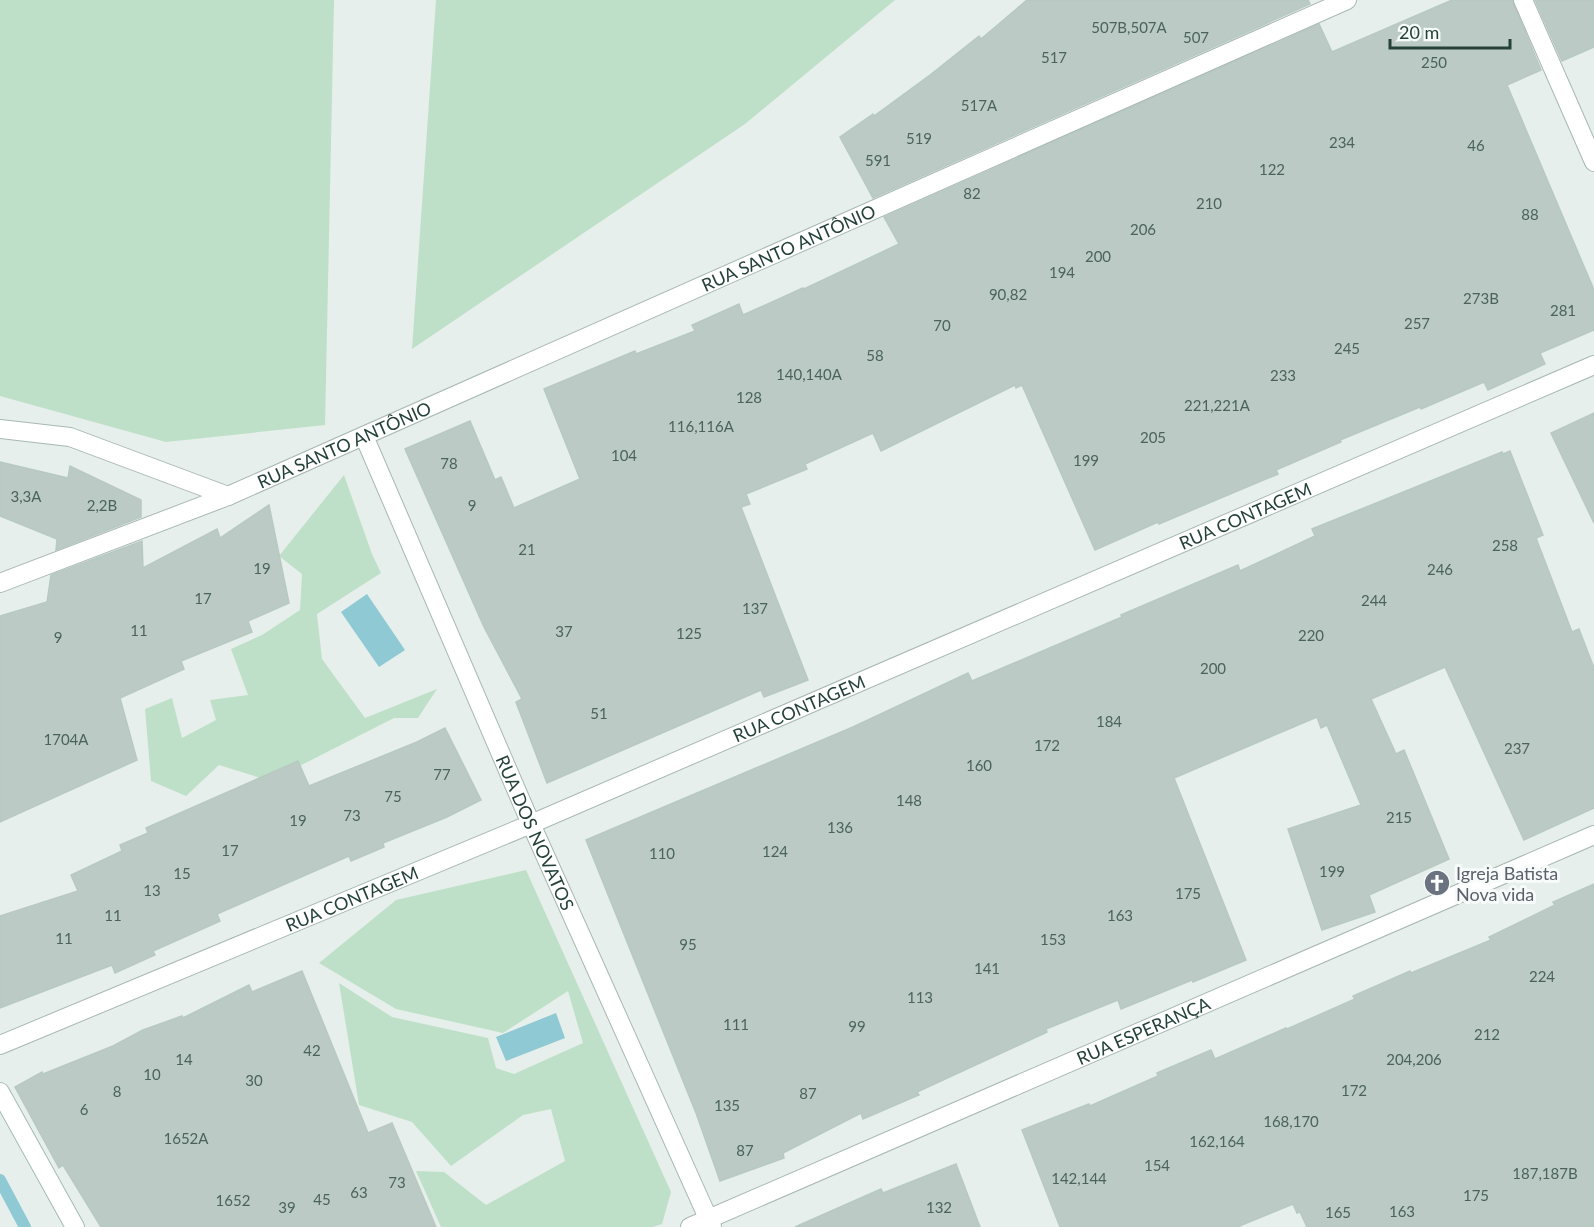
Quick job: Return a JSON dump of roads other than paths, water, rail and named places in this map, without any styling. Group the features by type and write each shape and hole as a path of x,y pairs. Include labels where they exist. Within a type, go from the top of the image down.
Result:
{"street":[{"name":"RUA SANTO ANTÔNIO","path":"0,583 228,496 1347,0"},
{"path":"1523,0 1594,162"},
{"name":"RUA CONTAGEM","path":"0,1045 531,824 1594,365"},
{"path":"0,429 70,437 228,496"},
{"name":"RUA DOS NOVATOS","path":"364,436 531,824 711,1223"},
{"name":"RUA ESPERANÇA","path":"690,1227 711,1223 1594,835"},
{"path":"0,1092 75,1227"}],"water":[{"path":"367,594 405,650 379,667 341,612"},
{"path":"556,1013 565,1038 506,1061 496,1037"}],"waterway":[{"path":"0,1180 25,1227"}],"place":[{"name":"Igreja Batista Nova vida","path":"1437,883"}]}
